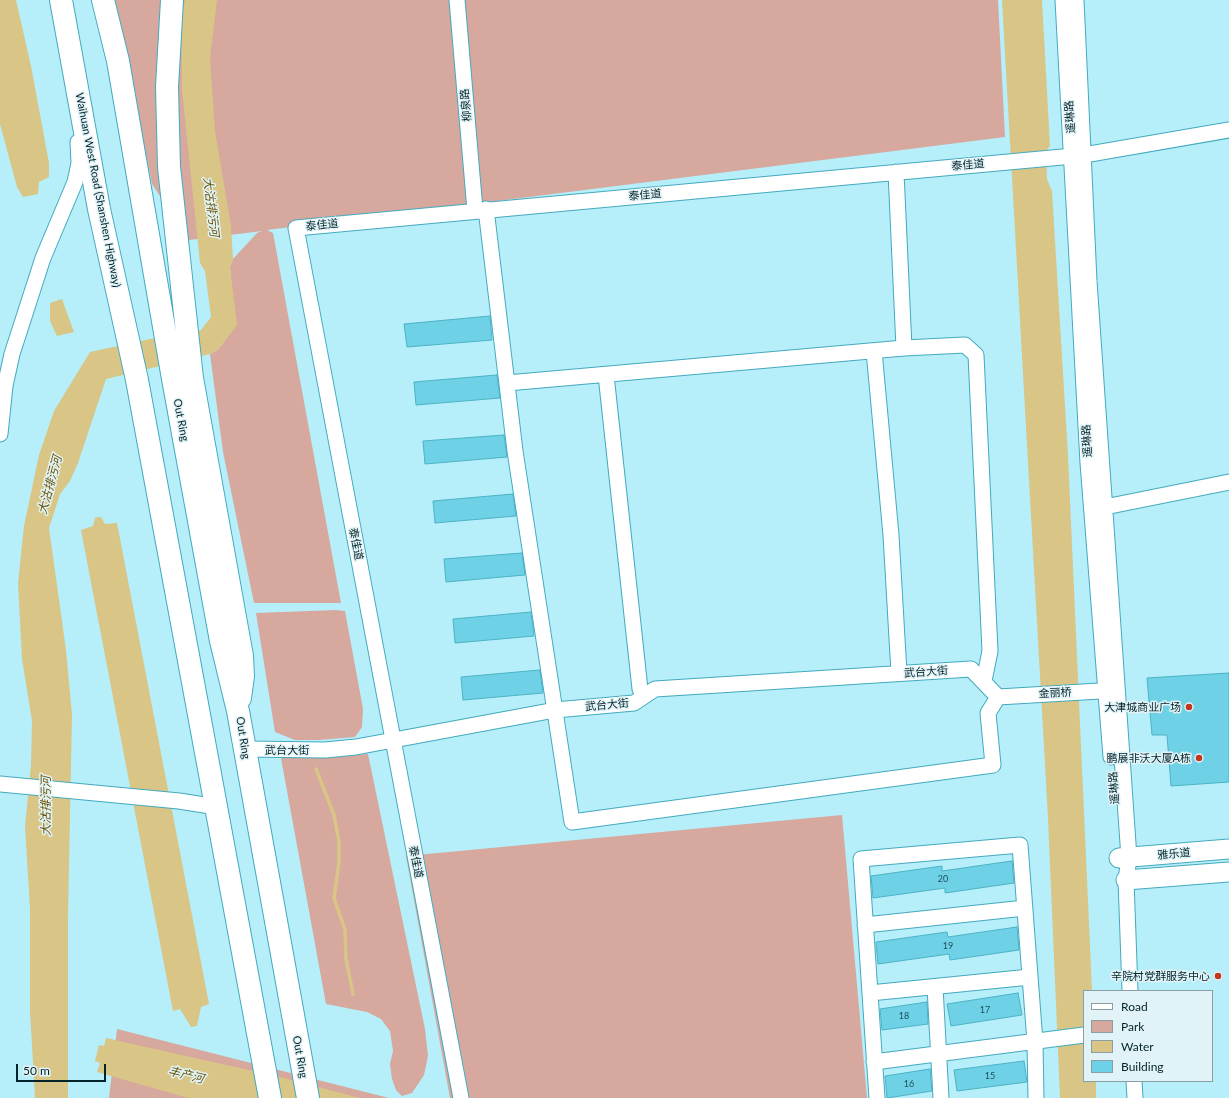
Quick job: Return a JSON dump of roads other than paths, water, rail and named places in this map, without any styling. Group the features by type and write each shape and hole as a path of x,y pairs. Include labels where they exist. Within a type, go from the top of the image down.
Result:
{"highway":[{"name":"Waihuan West Road (Shanshen Highway)","path":"61,0 99,209 137,380 217,807"},
{"path":"103,0 118,61 182,379"},
{"path":"172,0 167,87 169,168 182,379"},
{"name":"Out Ring","path":"182,379 221,641 238,711 308,1098"},
{"path":"217,807 270,1098"}],"main road":[{"name":"雅乐道","path":"1124,858 1229,849"},
{"name":"雅乐道","path":"1126,880 1229,872"}],"street":[{"path":"0,434 2,386 43,258 75,182 79,163 76,122 66,46 55,0"},
{"name":"柳泉路","path":"457,0 480,210 507,383 515,451 572,822 993,765 988,713 998,697"},
{"name":"遥琳路","path":"1063,0 1076,252 1098,509 1126,880 1130,990"},
{"name":"遥琳路","path":"1072,156 1076,0"},
{"name":"泰佳道","path":"461,1098 296,228 1072,156 1229,130"},
{"path":"896,172 904,348"},
{"path":"507,383 904,348 965,345 976,355 990,650 984,681"},
{"path":"874,351 891,535 899,673"},
{"path":"606,375 636,658 640,689 644,696"},
{"path":"1098,509 1229,482"},
{"name":"武台大街","path":"244,749 326,750 393,740 555,710 634,703 655,689 971,669 998,697"},
{"name":"金丽桥","path":"998,697 1112,691"},
{"path":"0,784 217,807"},
{"path":"877,1098 861,859 1020,845 1030,977 1041,1041 1036,1098"},
{"path":"865,925 1025,908"},
{"path":"870,993 1030,977"},
{"path":"935,987 941,1098"},
{"path":"874,1062 1083,1036"},
{"path":"1134,1082 1135,1098"}],"water":[{"path":"0,0 16,0 31,66 49,163 49,177 39,182 38,194 23,197 17,187 0,124"},
{"name":"大沽排污河","path":"185,0 217,0 210,58 215,131 231,226 233,259 230,267 237,325 219,349 210,354 106,379 78,463 70,481 60,494 49,528 66,650 72,715 68,915 68,1098 35,1098 30,1011 30,909 25,826 31,765 32,721 22,659 18,583 24,526 39,455 54,411 90,352 201,330 211,317 205,271 200,263 182,90 181,23"},
{"path":"1002,0 1042,0 1050,146 1046,151 1047,179 1052,191 1068,456 1092,990 1083,990 1083,1082 1096,1082 1096,1098 1060,1098 1048,818"},
{"path":"62,299 74,332 57,336 50,321 50,303"},
{"path":"101,517 105,524 117,523 209,1004 201,1007 197,1026 191,1027 180,1009 173,1011 81,530 93,526 95,518"},
{"name":"丰产河","path":"106,1038 284,1078 360,1098 188,1098 97,1072 100,1063 95,1061 99,1045 104,1046"}],"waterway":[{"path":"316,769 334,815 339,842 339,862 334,898 345,930 346,959 353,994"}],"place":[{"name":"大津城商业广场","path":"1189,707"},
{"name":"鹏展非沃大厦A栋","path":"1199,758"},
{"name":"辛院村党群服务中心","path":"1218,976"}]}
